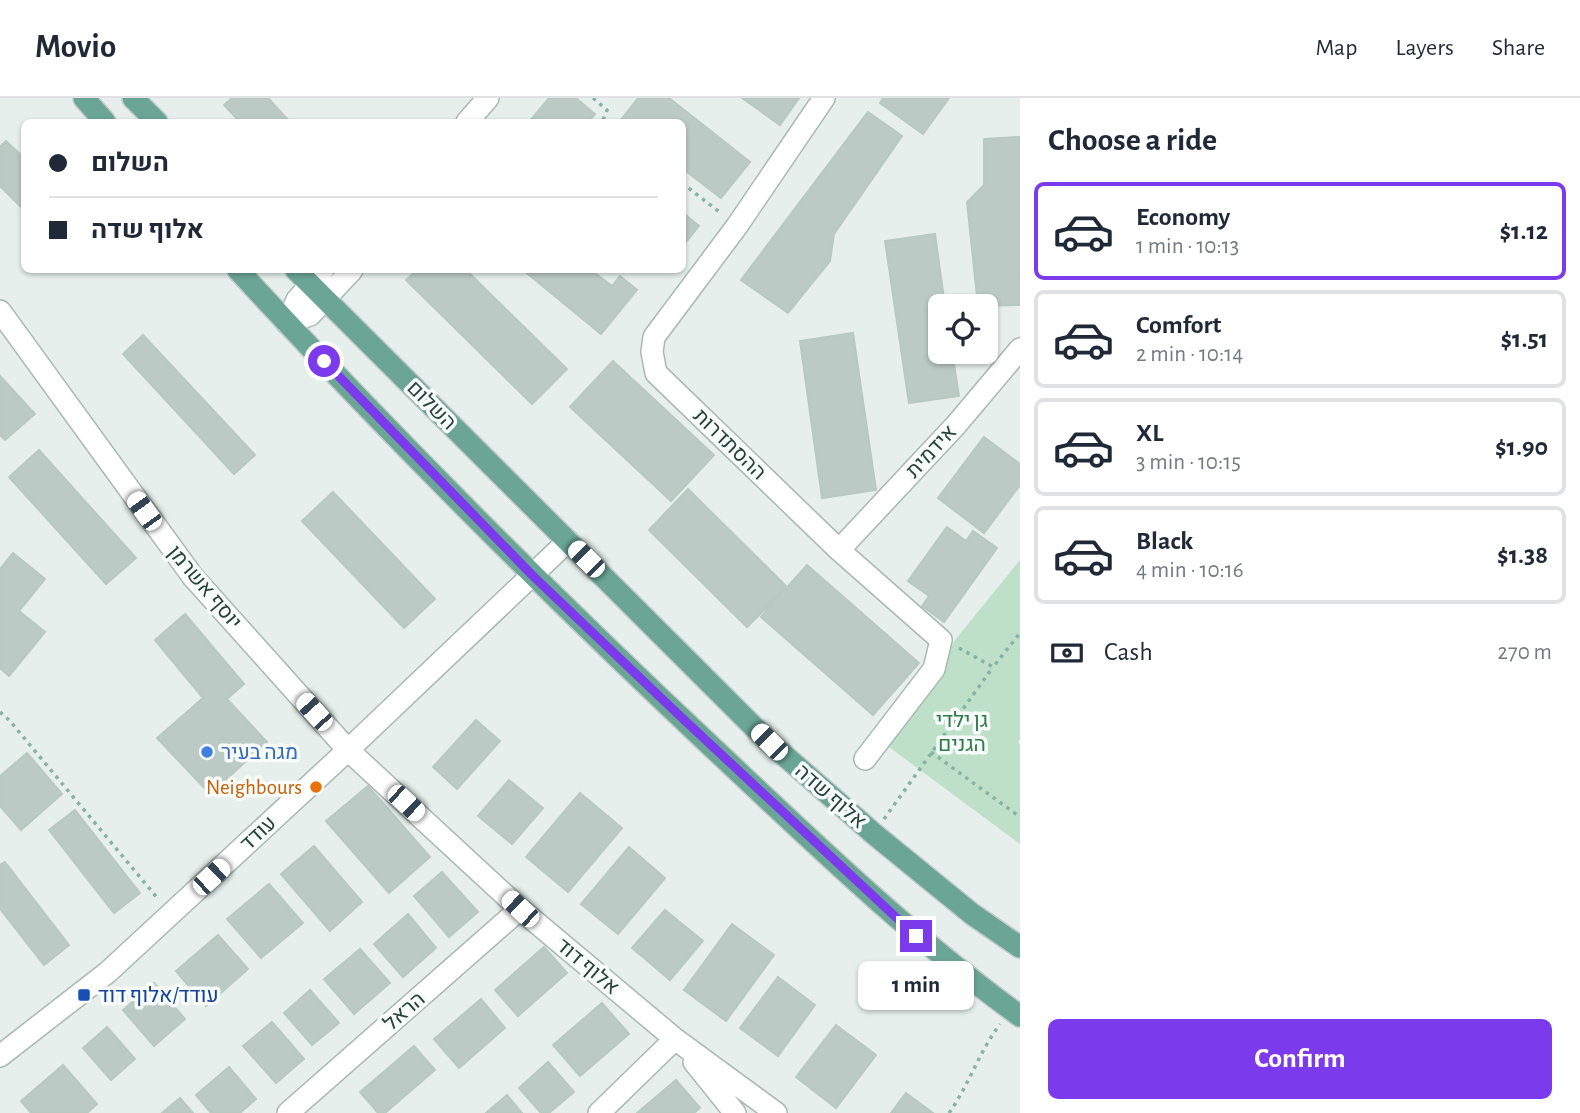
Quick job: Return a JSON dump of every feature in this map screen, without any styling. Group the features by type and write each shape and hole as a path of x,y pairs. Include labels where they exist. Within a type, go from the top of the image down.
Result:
{"main road":[{"path":"84,98 102,119"},
{"path":"133,98 154,119"},
{"path":"241,273 286,323 532,575 916,936 1015,1013"},
{"name":"השלום","path":"310,274 326,300 568,541"},
{"name":"אלוף שדה","path":"568,541 769,742 874,834 972,914 1020,947"}],"street":[{"path":"470,119 488,98"},
{"name":"ההסתדרות","path":"824,98 737,226 654,337 652,352 656,373 839,550 935,635"},
{"path":"286,323 310,315 349,273"},
{"path":"286,323 310,274"},
{"name":"יוסף אשרמן","path":"0,311 192,577 348,750"},
{"name":"אידמית","path":"839,550 956,425 1020,349"},
{"name":"עודד","path":"0,1056 108,972 568,541"},
{"path":"864,759 933,669 941,640 935,635"},
{"name":"אלוף דוד","path":"348,750 520,909 676,1039 776,1113"},
{"name":"הראל","path":"288,1113 520,909"},
{"path":"599,1113 676,1039 735,1113"}],"path":[{"path":"593,98 607,110 603,119"},
{"path":"686,186 737,226"},
{"path":"874,834 1020,633"},
{"path":"935,635 993,667"},
{"path":"0,712 171,914"},
{"path":"931,752 1020,817"},
{"path":"948,1113 964,1092 987,1042 1015,1013"}],"green space":[{"name":"גן ילדי הגנים","path":"1020,560 1020,844 889,747 955,640"}],"building":[{"path":"232,98 268,98 287,119 237,119 224,105"},
{"path":"549,98 576,98 595,114 591,119 532,119"},
{"path":"638,98 669,98 750,162 721,198 686,171 686,119 622,119"},
{"path":"742,98 799,98 780,125"},
{"path":"883,98 949,98 923,134 880,103"},
{"path":"868,112 902,136 834,234 830,261 788,313 741,280"},
{"path":"1020,137 1020,305 998,306 998,294 977,294 967,202 984,185 984,139"},
{"path":"6,141 21,155 21,207 0,186 0,147"},
{"path":"686,215 699,226 686,242"},
{"path":"935,234 943,294 928,294 928,364 954,364 959,396 909,403 885,241"},
{"path":"414,273 469,273 567,369 532,404 406,280"},
{"path":"527,273 595,273 612,286 620,276 637,290 601,334"},
{"path":"853,333 876,490 822,498 800,341"},
{"path":"143,335 255,455 234,474 123,354"},
{"path":"613,361 714,455 671,501 570,407"},
{"path":"0,376 35,414 5,440 0,435"},
{"path":"984,437 1020,464 1020,485 984,533 938,498"},
{"path":"39,450 136,558 106,584 9,477"},
{"path":"688,489 787,587 747,627 649,530"},
{"path":"333,492 435,599 404,628 302,521"},
{"path":"947,527 966,541 973,531 997,548 944,622 922,606 929,596 908,581"},
{"path":"13,553 45,579 19,611 45,632 9,676 0,668 0,569"},
{"path":"807,565 919,663 873,715 761,617"},
{"path":"185,614 244,684 227,699 267,742 210,794 157,738 203,698 155,640"},
{"path":"476,720 500,741 457,789 433,767"},
{"path":"27,753 62,794 21,830 0,806 0,776"},
{"path":"509,780 543,808 512,844 478,816"},
{"path":"368,786 430,857 389,893 326,821"},
{"path":"580,793 622,828 568,892 526,857"},
{"path":"75,810 140,893 114,913 49,830"},
{"path":"314,846 362,902 330,931 281,874"},
{"path":"629,847 665,878 618,934 581,904"},
{"path":"5,862 69,945 44,965 0,909 0,865"},
{"path":"442,872 478,912 449,937 414,896"},
{"path":"269,884 303,923 261,958 227,919"},
{"path":"665,910 703,941 670,980 632,948"},
{"path":"408,914 436,948 403,977 374,944"},
{"path":"732,924 774,955 726,1021 684,990"},
{"path":"218,935 248,969 206,1006 176,971"},
{"path":"544,947 567,973 518,1016 495,990"},
{"path":"360,949 390,983 354,1014 324,979"},
{"path":"778,977 815,1005 778,1056 740,1028"},
{"path":"154,983 185,1019 154,1046 123,1010"},
{"path":"310,990 339,1023 312,1045 284,1013"},
{"path":"481,999 505,1028 459,1068 434,1039"},
{"path":"602,1003 629,1034 580,1076 553,1045"},
{"path":"272,1022 304,1059 276,1083 243,1046"},
{"path":"836,1025 876,1055 836,1108 796,1077"},
{"path":"107,1027 135,1059 111,1080 83,1048"},
{"path":"414,1046 435,1070 385,1113 378,1113 360,1092"},
{"path":"548,1062 574,1092 549,1113 541,1113 519,1088"},
{"path":"63,1065 97,1104 87,1113 31,1113 21,1101"},
{"path":"229,1067 256,1099 240,1113 211,1113 196,1095"},
{"path":"676,1080 700,1108 694,1113 637,1113"},
{"path":"906,1093 933,1113 891,1113"},
{"path":"507,1095 522,1113 486,1113"},
{"path":"180,1098 193,1113 162,1113"}],"place":[{"name":"מגה בעיר","path":"207,752"},
{"name":"Neighbours","path":"316,787"},
{"name":"עודד/אלוף דוד","path":"84,995"}],"route":[{"path":"324,361 532,575 916,936"}]}
